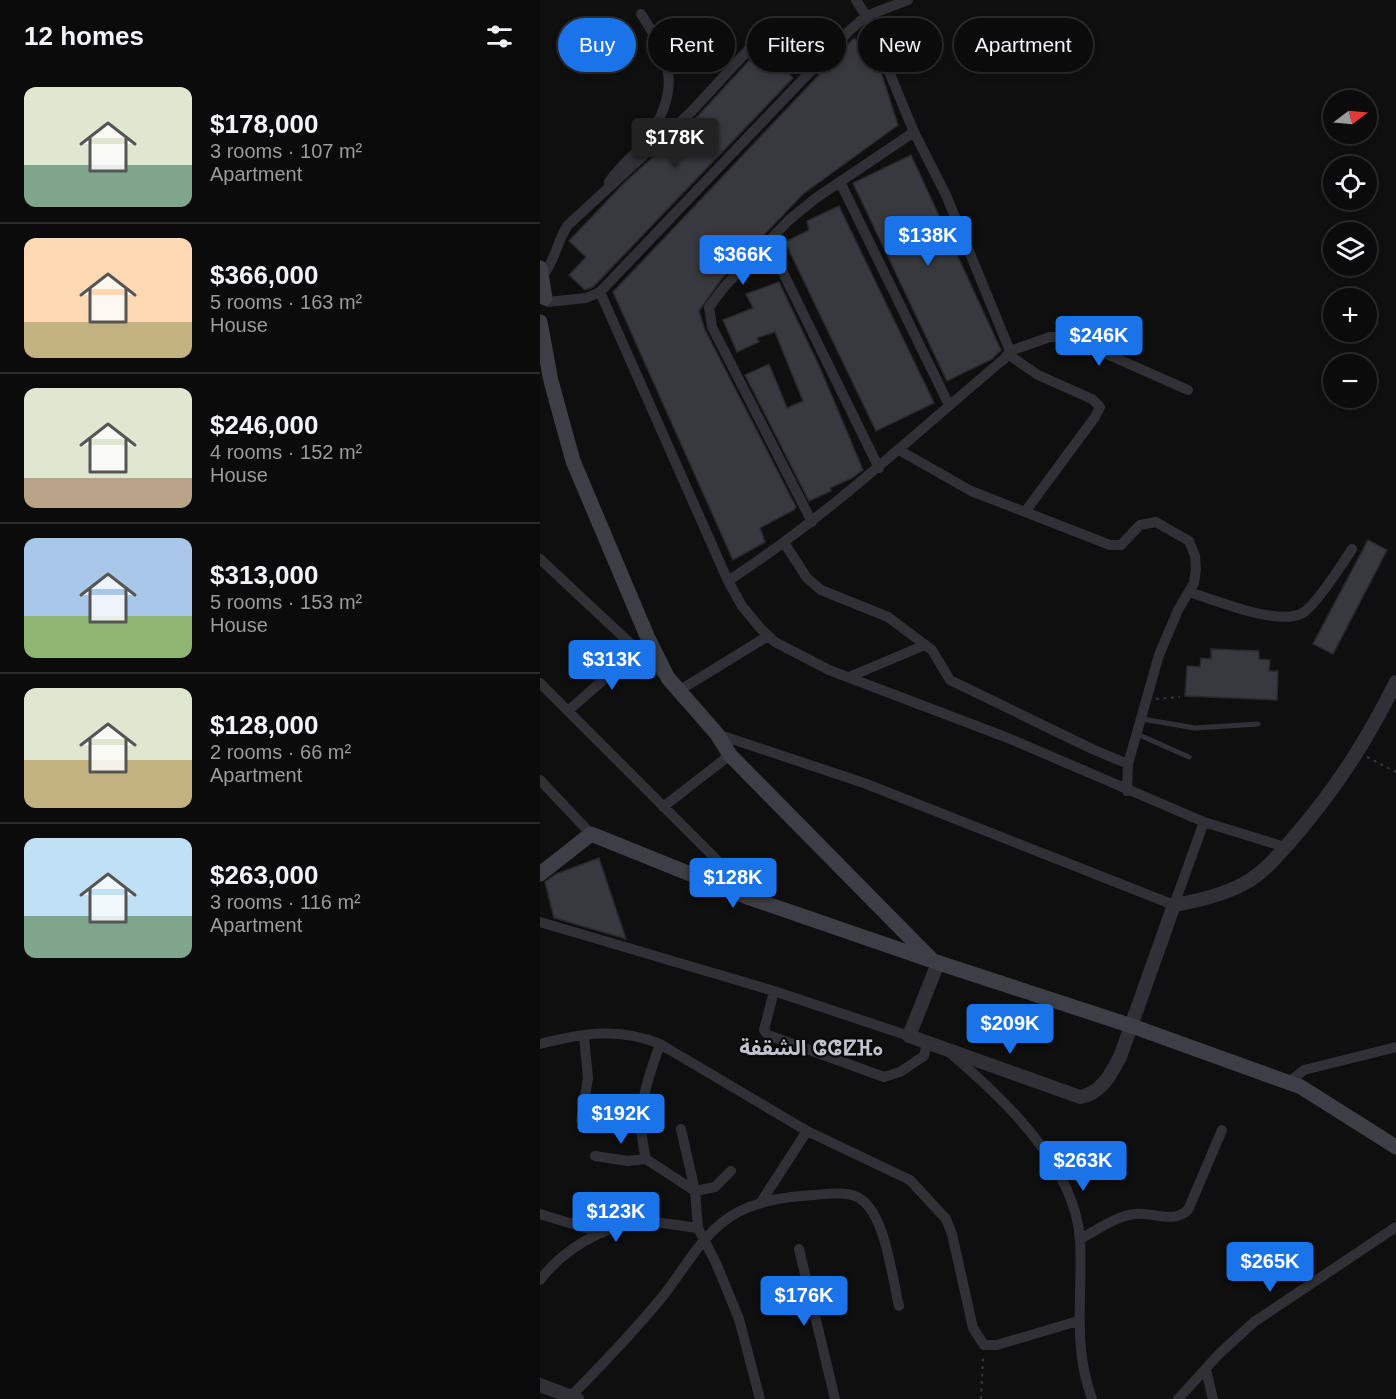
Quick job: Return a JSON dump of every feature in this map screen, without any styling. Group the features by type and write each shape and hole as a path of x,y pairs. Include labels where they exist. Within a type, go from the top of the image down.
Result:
{"main road":[{"path":"541,272 543,303"},
{"path":"540,321 551,381 573,460 647,636 668,678 717,734 730,755 935,962"},
{"path":"540,874 591,834 750,897 935,962 1132,1026 1301,1087 1396,1147"}],"street":[{"path":"856,0 866,16 914,132 946,195 1009,353 1038,375 1092,399 1100,407 1025,512"},
{"path":"543,303 586,298 600,292 866,16 908,0"},
{"path":"599,197 612,178 648,137 667,100 670,80 668,66 661,47 640,14"},
{"path":"541,272 552,264 562,234 568,225 691,112 747,51"},
{"path":"812,522 712,327 709,307 789,220 914,132"},
{"path":"840,182 949,405"},
{"path":"768,242 879,468"},
{"path":"600,292 728,581 742,606 768,636 790,650 849,677 1008,738 1127,791 1204,822 1285,847"},
{"path":"728,581 785,544 879,468 1009,353 1050,337 1068,337 1188,390"},
{"path":"899,450 971,491 1115,546 1121,545 1140,525 1149,522 1156,522 1179,533 1189,541 1196,556 1194,583 1159,655 1128,764 1127,791"},
{"path":"785,544 807,578 821,590 877,611 937,656 950,680 1128,764"},
{"path":"1189,592 1241,608 1284,617 1302,613 1334,577 1352,549"},
{"path":"540,559 668,678"},
{"path":"680,690 768,636"},
{"path":"849,677 925,645"},
{"path":"568,711 637,650"},
{"path":"717,734 864,783 1174,905 1194,902 1244,884 1261,872 1330,795 1359,752 1396,682"},
{"path":"540,683 750,897"},
{"path":"663,807 730,755"},
{"path":"540,780 591,834"},
{"path":"542,924 774,991 927,1042 1080,1097 1096,1092 1109,1078 1132,1026 1204,822"},
{"path":"909,1036 935,962"},
{"path":"774,991 764,1030 768,1035 884,1077 900,1072 924,1056 927,1042"},
{"path":"540,1044 624,1032 660,1044 807,1131 910,1180 946,1219 952,1234 974,1328 984,1345 997,1345 1078,1321"},
{"path":"581,1120 588,1078 584,1036"},
{"path":"646,1159 640,1116 646,1084 660,1044"},
{"path":"1288,1082 1304,1070 1396,1047"},
{"path":"944,1048 999,1099 1048,1157 1067,1188 1080,1239 1078,1321 1085,1379 1092,1399"},
{"path":"681,1129 695,1191 698,1228 739,1319 760,1399"},
{"path":"1080,1239 1116,1219 1134,1214 1155,1214 1174,1218 1182,1216 1188,1210 1222,1130"},
{"path":"761,1202 807,1131"},
{"path":"595,1156 627,1161 646,1159 695,1191 715,1187 731,1171"},
{"path":"540,1385 573,1398 680,1275 704,1238 736,1214 761,1202 779,1198 848,1194 862,1200 871,1212 883,1237 899,1306"},
{"path":"540,1214 602,1233"},
{"path":"540,1280 566,1253 602,1233 643,1222 698,1228"},
{"path":"1178,1399 1254,1322 1396,1227"},
{"path":"799,1249 835,1399"},
{"path":"1206,1370 1214,1399"}],"lane":[{"path":"1142,719 1195,728 1258,724"},
{"path":"1137,734 1189,757"}],"path":[{"path":"1147,700 1180,697"},
{"path":"1359,752 1396,772"},
{"path":"981,1399 984,1345"}],"building":[{"path":"854,38 858,42 858,72 881,72 898,125 803,194 720,281 699,311 705,330 796,507 760,528 765,542 733,560 613,292 822,72 846,72 846,46"},
{"path":"747,63 747,72 787,72 793,78 593,287 585,290 569,275 586,257 569,241 624,183 697,117"},
{"path":"911,155 1001,350 992,359 947,381 853,183"},
{"path":"839,206 934,403 876,431 785,242 809,230 807,221"},
{"path":"779,282 821,370 863,470 830,488 831,491 809,501 745,375 769,364 787,408 803,401 775,332 757,338 759,342 737,352 723,320 753,308 746,294"},
{"path":"1368,540 1387,550 1333,654 1313,644"},
{"path":"1211,649 1259,651 1259,659 1270,660 1269,671 1278,671 1277,700 1185,696 1187,666 1200,667 1201,658 1211,659"},
{"path":"599,858 626,939 554,918 545,882 556,874"}],"district":[{"name":"الشقفة ⵛⵛⵇⴼⴰ","path":"811,1048"}]}
